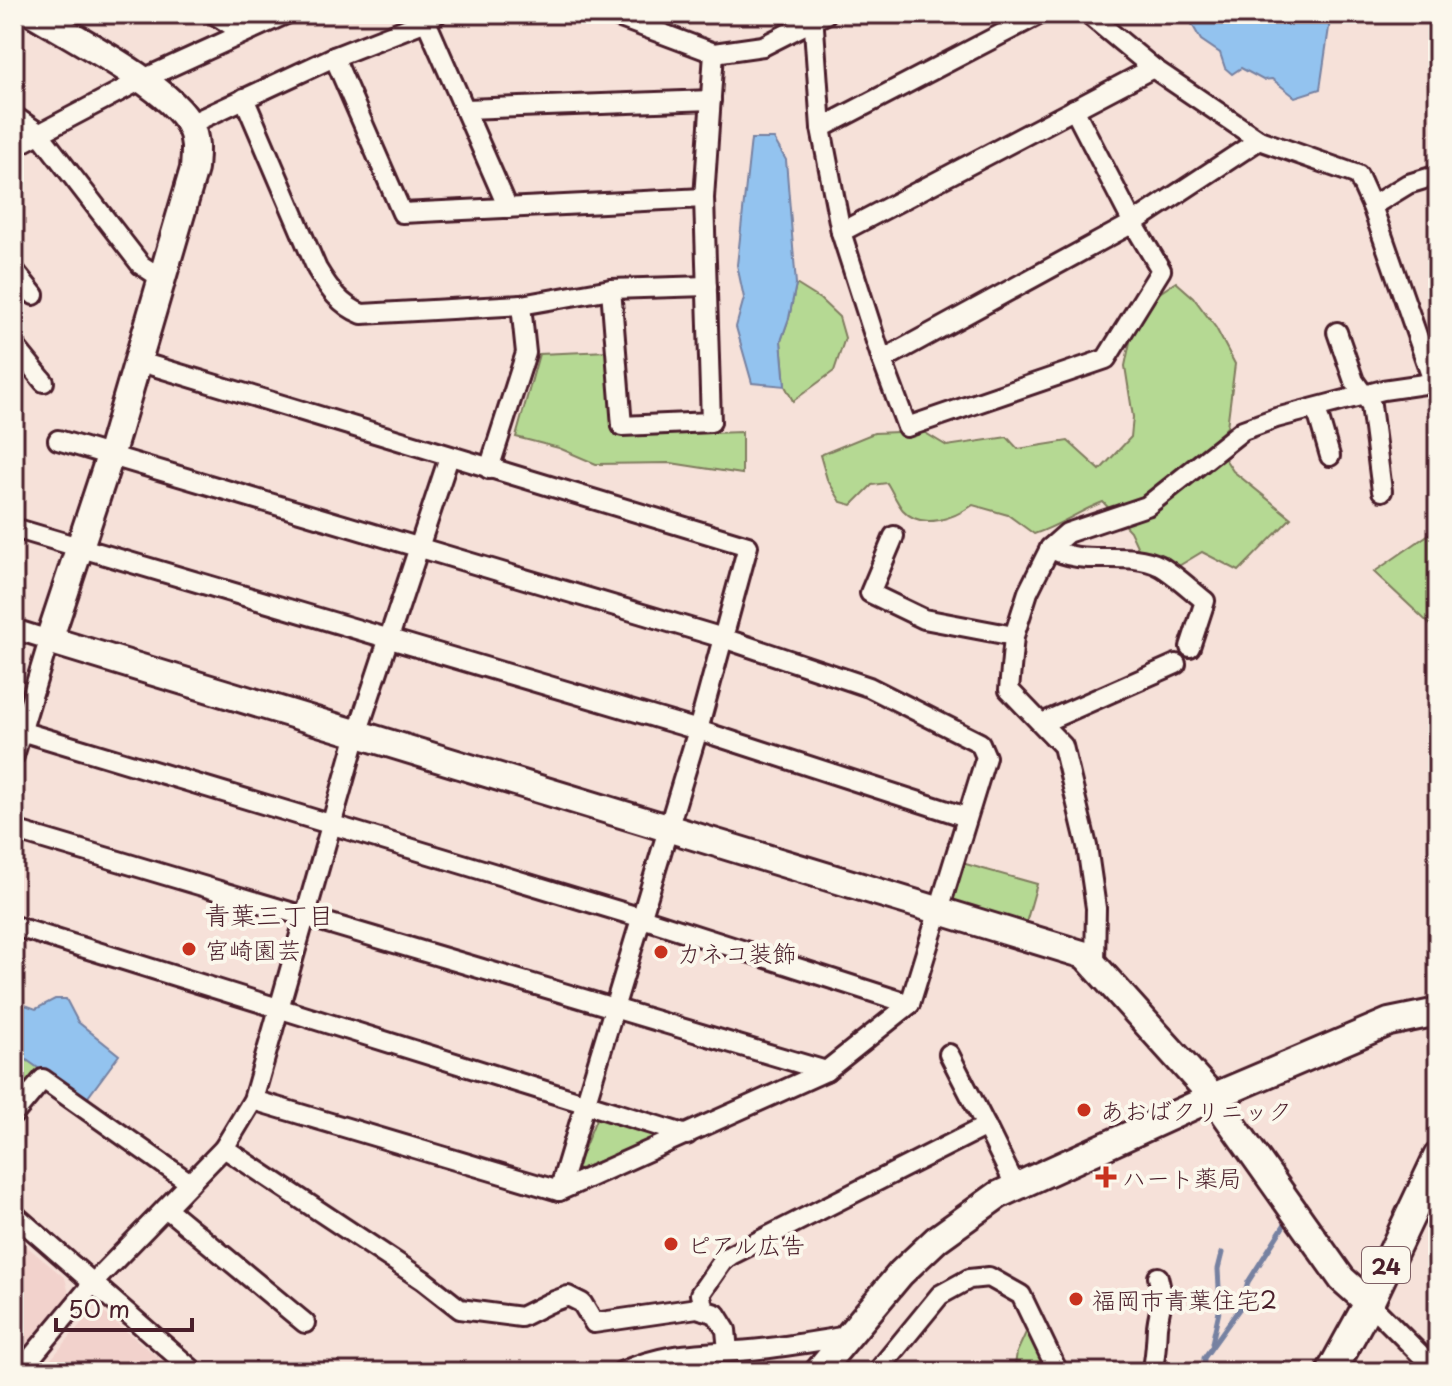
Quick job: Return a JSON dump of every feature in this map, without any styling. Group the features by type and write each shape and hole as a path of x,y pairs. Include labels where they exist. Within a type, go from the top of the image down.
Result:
{"main road":[{"name":"24","path":"1331,1372 1369,1303 1438,1157"}],"street":[{"path":"14,756 18,730 110,456 194,169 196,142 190,124 175,104 35,14"},
{"path":"214,14 243,33"},
{"path":"14,147 141,80 286,14"},
{"path":"610,14 714,53 763,46 817,17 821,128 841,232 907,427 1106,359 1161,270 1074,109"},
{"path":"821,128 1040,14"},
{"path":"1088,14 1153,68 1259,140 1358,175 1435,382 1366,395 1243,430 1147,506 1067,533 1050,548 1028,592 1014,636 1009,690 1063,746 1080,811 1096,908 1095,964"},
{"path":"190,124 334,57 432,17 466,109 508,208"},
{"path":"611,289 622,426 711,422 704,198 714,53"},
{"path":"334,57 402,213 704,198"},
{"path":"841,232 1153,68"},
{"path":"244,98 317,269 332,293 349,308 362,314 521,305 611,289 707,286"},
{"path":"466,109 711,100"},
{"path":"14,116 39,133 141,265 161,278"},
{"path":"882,360 1133,223 1259,140"},
{"path":"1372,206 1408,184 1438,175"},
{"path":"14,270 34,295"},
{"path":"489,469 526,353 521,305"},
{"path":"1337,332 1354,381 1371,405 1382,491"},
{"path":"14,345 44,382"},
{"path":"137,361 748,546 698,730 559,1191"},
{"path":"1313,409 1319,418 1330,456"},
{"path":"58,440 723,638 869,687 980,743 986,757 910,1004 826,1071 559,1191 253,1100"},
{"path":"19,1372 94,1282 224,1148 253,1100 357,734 449,457"},
{"path":"14,528 698,730 966,817"},
{"path":"894,536 870,593 924,619 1014,636"},
{"path":"1050,548 1063,556 1133,560 1159,566 1205,601 1190,647"},
{"path":"14,629 1085,955 1213,1097 1342,1279 1438,1372"},
{"path":"1042,723 1176,664"},
{"path":"18,730 642,918 910,1004"},
{"path":"14,830 826,1071"},
{"path":"14,926 687,1135"},
{"path":"818,1372 901,1273 937,1239 998,1195 1213,1097 1389,1022 1438,1012"},
{"path":"949,1054 1016,1187"},
{"path":"14,1114 43,1079 190,1183"},
{"path":"704,1310 700,1294 723,1261 731,1255 986,1126"},
{"path":"224,1148 409,1271 460,1309 521,1317 568,1296 582,1303 594,1323 697,1308 716,1314 726,1330 728,1351"},
{"path":"166,1208 305,1323"},
{"path":"14,1214 195,1372"},
{"path":"877,1372 940,1295 969,1279 989,1277 1021,1295 1058,1372"},
{"path":"1152,1372 1157,1325 1164,1299 1158,1277"},
{"path":"621,1372 645,1361 688,1352 793,1345 848,1336"}],"shaded area":[{"path":"14,1236 65,1278 69,1294 14,1358"},
{"path":"104,1313 176,1372 40,1372 86,1318"}],"green space":[{"path":"1176,282 1193,297 1216,328 1235,364 1227,427 1214,442 1233,471 1291,518 1239,571 1202,552 1177,567 1141,555 1130,531 1103,502 1034,534 1008,515 973,505 948,518 919,520 903,510 887,483 872,485 852,505 841,502 827,479 820,455 874,433 922,431 947,446 1007,437 1018,449 1068,441 1100,470 1131,437 1133,417 1125,366 1132,332 1149,300"},
{"path":"796,284 820,299 839,317 845,338 834,371 793,401 785,386 781,341"},
{"path":"608,351 617,436 742,432 742,474 671,463 596,464 559,448 516,437 539,354"},
{"path":"1438,528 1438,632 1374,572"},
{"path":"962,863 1037,884 1026,923 951,901"},
{"path":"14,1041 40,1069 14,1096"},
{"path":"598,1114 660,1136 575,1171"},
{"path":"1028,1328 1051,1372 1014,1372 1017,1352"}],"water":[{"path":"1186,14 1331,14 1320,89 1295,97 1272,79 1263,80 1241,68 1232,74 1225,68 1220,53 1201,40"},
{"path":"751,139 774,139 786,160 796,284 781,341 785,386 752,383 736,327 744,298 737,265"},
{"path":"55,999 66,999 78,1022 119,1055 85,1101 14,1051 14,1001 36,1009"}],"waterway":[{"path":"1204,1372 1204,1358 1242,1305 1248,1282 1288,1219"},
{"path":"1212,1343 1220,1307 1218,1269 1222,1253"}],"place":[{"name":"宮崎園芸","path":"189,949"},
{"name":"カネコ装飾","path":"661,952"},
{"name":"あおばクリニック","path":"1084,1110"},
{"name":"ハート薬局","path":"1106,1177"},
{"name":"ピアル広告","path":"671,1244"},
{"name":"福岡市青葉住宅2","path":"1076,1299"}],"district":[{"name":"青葉三丁目","path":"269,914"}]}
